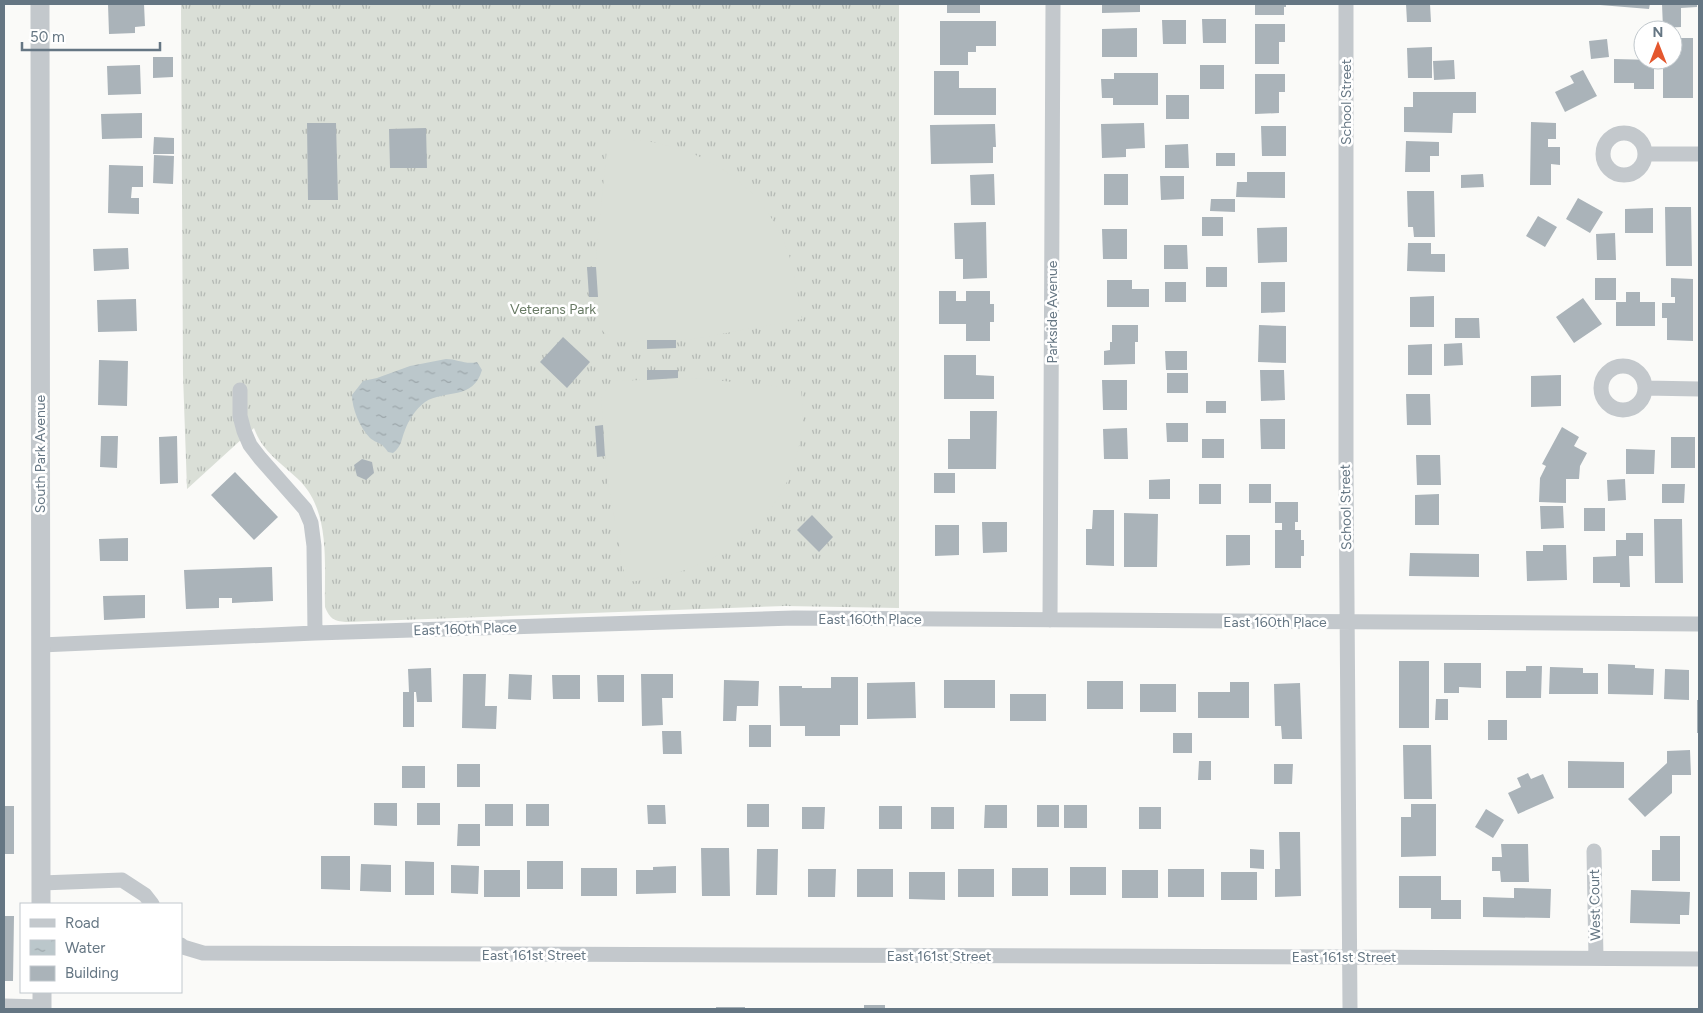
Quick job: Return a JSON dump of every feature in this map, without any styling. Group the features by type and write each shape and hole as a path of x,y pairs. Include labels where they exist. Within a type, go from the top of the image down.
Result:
{"street":[{"name":"South Park Avenue","path":"40,4 41,903"},
{"name":"Parkside Avenue","path":"1050,620 1053,4"},
{"name":"School Street","path":"1346,4 1346,468 1350,1009"},
{"path":"1646,154 1699,154"},
{"path":"1645,388 1699,389"},
{"path":"240,390 240,416 250,445 305,509 311,523 314,546 316,633"},
{"name":"East 160th Place","path":"40,645 316,633 794,618 1699,624"},
{"name":"West Court","path":"1594,851 1596,958"},
{"path":"41,883 122,880 145,895 151,903"},
{"name":"East 161st Street","path":"182,946 203,954 1699,959"},
{"path":"4,1006 42,1003"}],"green space":[{"name":"Veterans Park","path":"181,4 899,4 899,608 785,606 346,622 333,619 325,607 324,541 317,509 311,495 301,482 274,458 262,444 254,428 187,489 183,375"},
{"path":"367,4 420,4 419,12 367,6"},
{"path":"608,139 651,142 686,151 724,170 741,184 757,199 781,234 791,263 802,319 694,339 613,342 600,328 596,254"},
{"path":"695,378 801,389 802,429 794,465 779,497 758,524 731,547 699,564 664,576 626,582 607,478 601,395 614,381"}],"water":[{"path":"446,359 469,363 477,362 482,370 478,380 472,386 458,393 433,398 425,402 411,418 400,445 393,453 388,452 381,444 372,440 360,424 352,400 352,395 363,381 410,366"}],"building":[{"path":"108,4 144,4 145,26 135,27 135,33 109,34"},
{"path":"947,4 980,4 980,13 947,13"},
{"path":"1102,4 1140,4 1140,12 1102,13"},
{"path":"1255,4 1286,4 1286,7 1284,7 1284,15 1255,15"},
{"path":"1406,4 1430,4 1431,22 1407,22"},
{"path":"1600,4 1650,4 1649,9"},
{"path":"1662,4 1697,4 1697,7 1681,8 1681,20 1663,20"},
{"path":"1202,19 1226,19 1226,43 1203,43"},
{"path":"1162,20 1186,20 1186,44 1163,44"},
{"path":"940,21 996,21 996,46 976,46 976,52 968,52 968,65 940,65"},
{"path":"1255,24 1285,24 1285,42 1279,42 1279,64 1255,64"},
{"path":"1137,28 1137,57 1102,57 1102,29"},
{"path":"1683,38 1693,38 1693,98 1663,98 1663,70 1683,70"},
{"path":"1607,39 1609,57 1591,59 1589,41"},
{"path":"1432,47 1432,78 1408,78 1407,48"},
{"path":"153,57 173,57 173,77 153,78"},
{"path":"1614,59 1633,59 1633,70 1654,70 1654,89 1634,89 1634,83 1614,83"},
{"path":"1454,60 1455,79 1434,80 1433,61"},
{"path":"140,65 141,94 108,95 107,66"},
{"path":"1200,65 1224,65 1224,89 1200,89"},
{"path":"1583,70 1597,96 1565,112 1555,92 1574,83 1570,76"},
{"path":"934,71 959,71 959,88 996,88 996,115 934,115"},
{"path":"1114,73 1158,73 1158,105 1113,105 1113,98 1102,98 1101,79 1114,79"},
{"path":"1255,74 1285,74 1285,92 1279,92 1279,113 1255,114"},
{"path":"1413,92 1476,92 1476,113 1453,113 1452,133 1404,132 1404,107 1413,107"},
{"path":"1166,95 1189,95 1189,119 1166,119"},
{"path":"142,113 142,138 102,139 101,114"},
{"path":"1531,122 1556,123 1556,139 1548,139 1548,147 1560,147 1560,165 1551,164 1551,185 1530,185"},
{"path":"307,123 336,123 338,200 308,200"},
{"path":"1144,123 1145,148 1126,149 1126,157 1102,158 1101,124"},
{"path":"995,124 996,147 993,147 993,163 931,164 930,125"},
{"path":"1261,126 1286,126 1286,156 1262,156"},
{"path":"426,128 427,168 390,168 389,129"},
{"path":"154,137 174,138 174,154 153,154"},
{"path":"1406,141 1439,142 1439,156 1430,156 1430,172 1405,172"},
{"path":"1188,144 1189,168 1165,168 1165,145"},
{"path":"1216,153 1235,153 1235,166 1216,166"},
{"path":"154,155 174,156 173,184 153,183"},
{"path":"109,165 143,166 143,187 132,187 131,198 139,198 139,214 108,213"},
{"path":"1247,172 1285,172 1285,198 1236,197 1237,182 1247,182"},
{"path":"994,174 995,205 971,205 970,175"},
{"path":"1104,174 1128,174 1128,205 1104,205"},
{"path":"1483,174 1484,187 1461,188 1461,175"},
{"path":"1160,176 1184,176 1184,199 1161,200"},
{"path":"1407,191 1434,191 1435,237 1414,237 1413,227 1408,227"},
{"path":"1578,198 1603,212 1590,233 1566,219"},
{"path":"1211,199 1235,199 1235,212 1210,211"},
{"path":"1665,207 1691,207 1692,266 1666,266"},
{"path":"1653,208 1653,233 1625,233 1625,209"},
{"path":"1538,216 1557,227 1545,247 1526,236"},
{"path":"1202,217 1223,217 1223,236 1202,236"},
{"path":"986,222 987,278 963,279 963,259 955,259 954,223"},
{"path":"1287,227 1287,262 1258,263 1257,228"},
{"path":"1102,229 1127,229 1127,259 1103,259"},
{"path":"1615,233 1616,260 1597,260 1596,234"},
{"path":"1408,243 1431,243 1431,254 1445,254 1445,272 1407,271"},
{"path":"1164,245 1187,245 1188,269 1164,269"},
{"path":"128,248 129,269 94,271 93,249"},
{"path":"587,267 596,267 598,297 589,297"},
{"path":"1206,267 1227,267 1227,287 1206,287"},
{"path":"1595,278 1616,278 1616,300 1595,300"},
{"path":"1671,278 1693,279 1693,341 1667,340 1667,318 1662,318 1662,303 1675,303 1675,297 1671,297"},
{"path":"1107,280 1132,280 1132,289 1149,289 1149,307 1107,307"},
{"path":"1165,282 1186,282 1186,302 1165,302"},
{"path":"1261,282 1285,282 1285,312 1261,313"},
{"path":"939,291 956,291 956,301 966,301 966,291 990,291 990,304 994,304 994,322 990,322 990,341 966,341 966,324 939,324"},
{"path":"1626,292 1640,292 1640,302 1655,302 1655,326 1616,326 1616,302 1626,302"},
{"path":"1434,296 1434,327 1410,327 1410,297"},
{"path":"1583,298 1602,324 1574,343 1556,317"},
{"path":"136,299 137,331 98,332 97,300"},
{"path":"1455,318 1479,318 1480,338 1455,338"},
{"path":"1112,325 1138,325 1138,342 1135,342 1135,364 1104,365 1104,351 1110,350 1110,342 1112,342"},
{"path":"1259,325 1286,326 1286,363 1258,362"},
{"path":"563,337 590,362 567,388 540,362"},
{"path":"647,340 676,340 676,348 647,349"},
{"path":"1462,343 1463,365 1444,366 1444,344"},
{"path":"1432,344 1432,375 1408,375 1408,345"},
{"path":"1165,351 1187,351 1187,370 1166,370"},
{"path":"944,355 976,355 976,375 994,376 994,399 944,399"},
{"path":"99,360 128,361 127,406 98,405"},
{"path":"647,370 678,370 678,378 647,380"},
{"path":"1260,370 1284,370 1285,400 1261,401"},
{"path":"1167,373 1188,373 1188,393 1167,393"},
{"path":"1561,375 1561,406 1531,407 1531,376"},
{"path":"1102,380 1127,380 1127,410 1103,410"},
{"path":"1406,394 1430,394 1431,425 1407,425"},
{"path":"1206,401 1226,401 1226,413 1206,413"},
{"path":"970,411 997,411 996,469 948,469 948,439 970,439"},
{"path":"1260,419 1285,419 1285,449 1261,449"},
{"path":"1166,423 1188,423 1188,442 1167,442"},
{"path":"603,425 605,456 597,457 595,426"},
{"path":"1562,427 1579,437 1574,446 1587,453 1580,466 1579,479 1566,479 1566,503 1539,502 1540,478 1546,466 1542,464"},
{"path":"1127,428 1128,459 1104,459 1103,429"},
{"path":"101,436 118,436 117,468 100,467"},
{"path":"177,436 178,483 160,484 159,437"},
{"path":"1671,437 1695,437 1695,468 1671,468"},
{"path":"1202,439 1224,439 1224,458 1202,458"},
{"path":"1626,449 1655,450 1654,474 1626,474"},
{"path":"1416,455 1440,455 1441,485 1417,485"},
{"path":"362,459 372,462 374,473 366,480 357,476 354,465"},
{"path":"235,472 278,517 254,540 211,495"},
{"path":"934,473 955,473 955,493 934,493"},
{"path":"1170,479 1170,499 1149,499 1149,480"},
{"path":"1625,479 1626,500 1608,501 1607,480"},
{"path":"1199,484 1221,484 1221,504 1199,504"},
{"path":"1249,484 1271,484 1271,503 1249,503"},
{"path":"1662,484 1685,484 1684,503 1662,503"},
{"path":"1439,494 1439,525 1415,525 1415,495"},
{"path":"1275,502 1298,502 1298,522 1295,522 1295,530 1301,530 1301,540 1304,540 1304,556 1301,556 1301,568 1275,568 1275,530 1282,530 1282,523 1275,523"},
{"path":"1540,506 1563,506 1564,528 1541,529"},
{"path":"1584,508 1605,508 1605,531 1584,531"},
{"path":"1093,510 1114,510 1114,566 1086,565 1086,529 1092,529"},
{"path":"1124,513 1158,514 1157,567 1124,567"},
{"path":"812,515 833,537 819,552 797,530"},
{"path":"1654,519 1682,519 1683,583 1655,583"},
{"path":"982,522 1007,522 1007,552 983,553"},
{"path":"935,525 959,525 959,555 935,556"},
{"path":"1626,533 1643,533 1643,556 1629,556 1630,587 1620,587 1620,583 1593,583 1593,557 1616,556 1616,540 1626,540"},
{"path":"1226,535 1250,535 1250,565 1226,566"},
{"path":"128,538 128,561 100,561 99,539"},
{"path":"1543,545 1566,545 1567,580 1527,581 1526,551 1543,551"},
{"path":"1410,553 1479,554 1479,577 1409,576"},
{"path":"272,567 273,601 232,603 232,598 219,598 219,608 186,609 184,570"},
{"path":"145,595 145,618 104,620 103,596"},
{"path":"1399,661 1429,661 1429,728 1399,728"},
{"path":"1444,663 1481,663 1481,688 1459,687 1459,693 1444,693"},
{"path":"1608,664 1635,665 1635,668 1654,669 1653,695 1608,694"},
{"path":"1526,666 1542,666 1541,698 1506,698 1506,671 1526,671"},
{"path":"1550,667 1583,668 1583,673 1598,673 1598,694 1549,694"},
{"path":"431,668 432,702 417,702 416,692 414,692 414,727 403,727 403,692 409,692 408,669"},
{"path":"1665,669 1689,670 1689,700 1664,699"},
{"path":"463,674 486,674 485,706 497,706 496,729 462,728"},
{"path":"509,674 532,675 531,700 508,699"},
{"path":"641,674 673,674 673,698 662,698 663,725 642,726"},
{"path":"552,675 580,675 580,699 553,699"},
{"path":"597,675 624,675 624,702 598,702"},
{"path":"831,677 858,677 858,725 840,725 840,736 805,736 805,726 780,726 779,686 831,688"},
{"path":"724,680 759,681 758,706 737,706 736,721 723,721"},
{"path":"944,680 995,680 995,708 944,708"},
{"path":"1087,681 1123,681 1123,709 1087,709"},
{"path":"915,682 916,718 867,719 867,683"},
{"path":"1230,682 1249,682 1249,718 1198,718 1198,692 1230,692"},
{"path":"1300,683 1302,739 1282,739 1281,726 1275,726 1274,684"},
{"path":"1140,684 1176,684 1176,712 1140,712"},
{"path":"1010,694 1046,694 1046,721 1010,721"},
{"path":"1436,699 1448,699 1448,720 1435,720"},
{"path":"1697,700 1699,700 1699,733 1697,733"},
{"path":"1488,720 1507,720 1507,740 1488,740"},
{"path":"749,725 771,725 771,747 749,747"},
{"path":"662,731 681,731 682,754 663,754"},
{"path":"1173,733 1192,733 1192,753 1173,753"},
{"path":"1403,745 1431,745 1432,799 1404,799"},
{"path":"1690,750 1691,775 1672,775 1672,793 1645,817 1628,799 1667,763 1667,751"},
{"path":"1199,761 1211,761 1211,780 1198,780"},
{"path":"1568,761 1624,762 1624,788 1568,788"},
{"path":"457,764 480,764 480,787 457,787"},
{"path":"1274,764 1293,764 1292,784 1274,784"},
{"path":"402,766 425,766 425,788 402,788"},
{"path":"1528,773 1531,779 1543,774 1554,798 1518,814 1508,793 1521,787 1517,778"},
{"path":"374,803 397,803 397,826 374,825"},
{"path":"417,803 440,803 440,825 417,825"},
{"path":"485,804 513,804 513,826 485,826"},
{"path":"526,804 549,804 549,826 526,826"},
{"path":"747,804 769,804 769,827 747,827"},
{"path":"1411,804 1436,804 1436,856 1401,857 1401,817 1411,817"},
{"path":"647,805 665,805 666,824 648,824"},
{"path":"985,805 1007,805 1007,828 984,828"},
{"path":"1037,805 1059,805 1059,827 1037,827"},
{"path":"1064,805 1087,805 1087,828 1064,828"},
{"path":"4,806 14,806 14,854 4,854"},
{"path":"879,806 902,806 902,829 879,829"},
{"path":"802,807 825,807 824,829 802,829"},
{"path":"931,807 954,807 954,829 931,829"},
{"path":"1139,807 1161,807 1161,829 1139,829"},
{"path":"1486,809 1504,820 1493,838 1475,827"},
{"path":"458,824 480,824 480,846 457,846"},
{"path":"1279,832 1300,832 1301,896 1275,897 1275,869 1280,869"},
{"path":"1660,836 1680,836 1680,881 1652,881 1652,850 1660,850"},
{"path":"1501,844 1528,844 1529,882 1501,882 1500,871 1492,871 1492,857 1502,857"},
{"path":"701,848 729,848 730,896 702,896"},
{"path":"757,849 778,849 777,895 756,895"},
{"path":"1250,849 1264,850 1264,869 1250,868"},
{"path":"321,856 350,856 350,890 321,889"},
{"path":"405,861 434,862 434,895 405,895"},
{"path":"527,861 563,861 563,889 527,889"},
{"path":"361,864 391,865 391,892 360,891"},
{"path":"451,865 479,866 478,894 451,893"},
{"path":"676,866 676,893 636,894 636,870 653,870 653,867"},
{"path":"1070,867 1106,867 1106,895 1070,895"},
{"path":"581,868 617,868 617,896 581,896"},
{"path":"1012,868 1048,868 1048,896 1012,896"},
{"path":"808,869 836,869 835,897 808,897"},
{"path":"857,869 893,869 893,897 857,897"},
{"path":"958,869 994,869 994,897 958,897"},
{"path":"1168,869 1204,869 1204,897 1168,897"},
{"path":"484,870 520,870 520,897 484,897"},
{"path":"1122,870 1158,870 1158,898 1122,898"},
{"path":"909,872 945,872 945,900 909,899"},
{"path":"1221,872 1257,872 1257,900 1221,900"},
{"path":"1399,876 1441,876 1441,900 1461,900 1461,919 1431,919 1431,908 1399,908"},
{"path":"1514,888 1551,889 1550,918 1483,917 1483,897 1514,898"},
{"path":"1631,890 1690,892 1689,915 1680,915 1680,924 1630,923"},
{"path":"4,916 14,916 13,981 4,981"},
{"path":"864,1005 885,1005 885,1009 864,1009"},
{"path":"716,1007 745,1007 745,1009 716,1009"}]}
